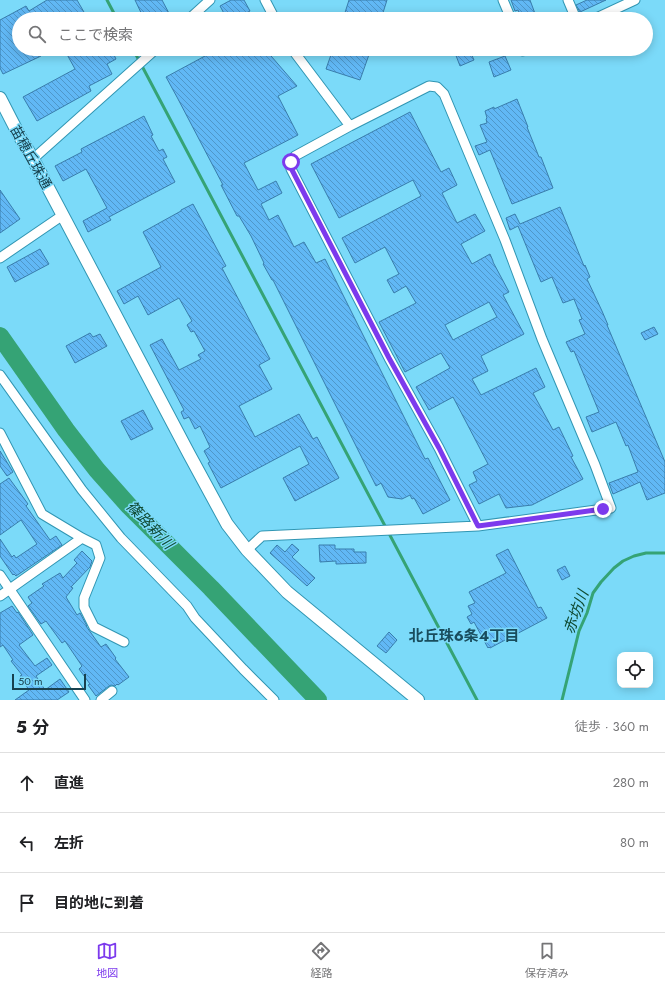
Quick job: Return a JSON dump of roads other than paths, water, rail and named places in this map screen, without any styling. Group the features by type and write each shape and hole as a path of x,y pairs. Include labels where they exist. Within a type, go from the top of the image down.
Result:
{"street":[{"path":"197,12 210,0"},
{"path":"265,0 271,12"},
{"path":"503,0 508,12"},
{"path":"568,0 573,12"},
{"path":"609,12 635,0"},
{"path":"33,159 148,56"},
{"path":"297,56 350,126"},
{"path":"247,550 262,536 478,526 611,508 595,465 542,339 504,240 444,94 437,87 429,86 294,156 291,162 291,168 389,358 439,448 478,526"},
{"name":"苗穂丘珠通","path":"0,98 227,524 247,550 287,592 418,700"},
{"path":"0,258 63,215"},
{"path":"0,375 82,490 121,538 187,606 195,618 274,700"},
{"path":"0,433 42,514 96,545 100,558 84,598 84,607 94,627 124,642"},
{"path":"0,596 82,538"},
{"path":"0,575 85,700"},
{"path":"101,700 112,692"}],"waterway":[{"path":"107,0 113,12"},
{"path":"137,56 477,700"},
{"name":"篠路新川","path":"0,336 66,430 97,470 129,506 211,588 318,700"},
{"name":"赤坊川","path":"562,700 579,631 587,613 593,593 614,568 623,561 646,553 665,553"}],"district":[{"name":"北丘珠6条4丁目","path":"464,636"}]}
